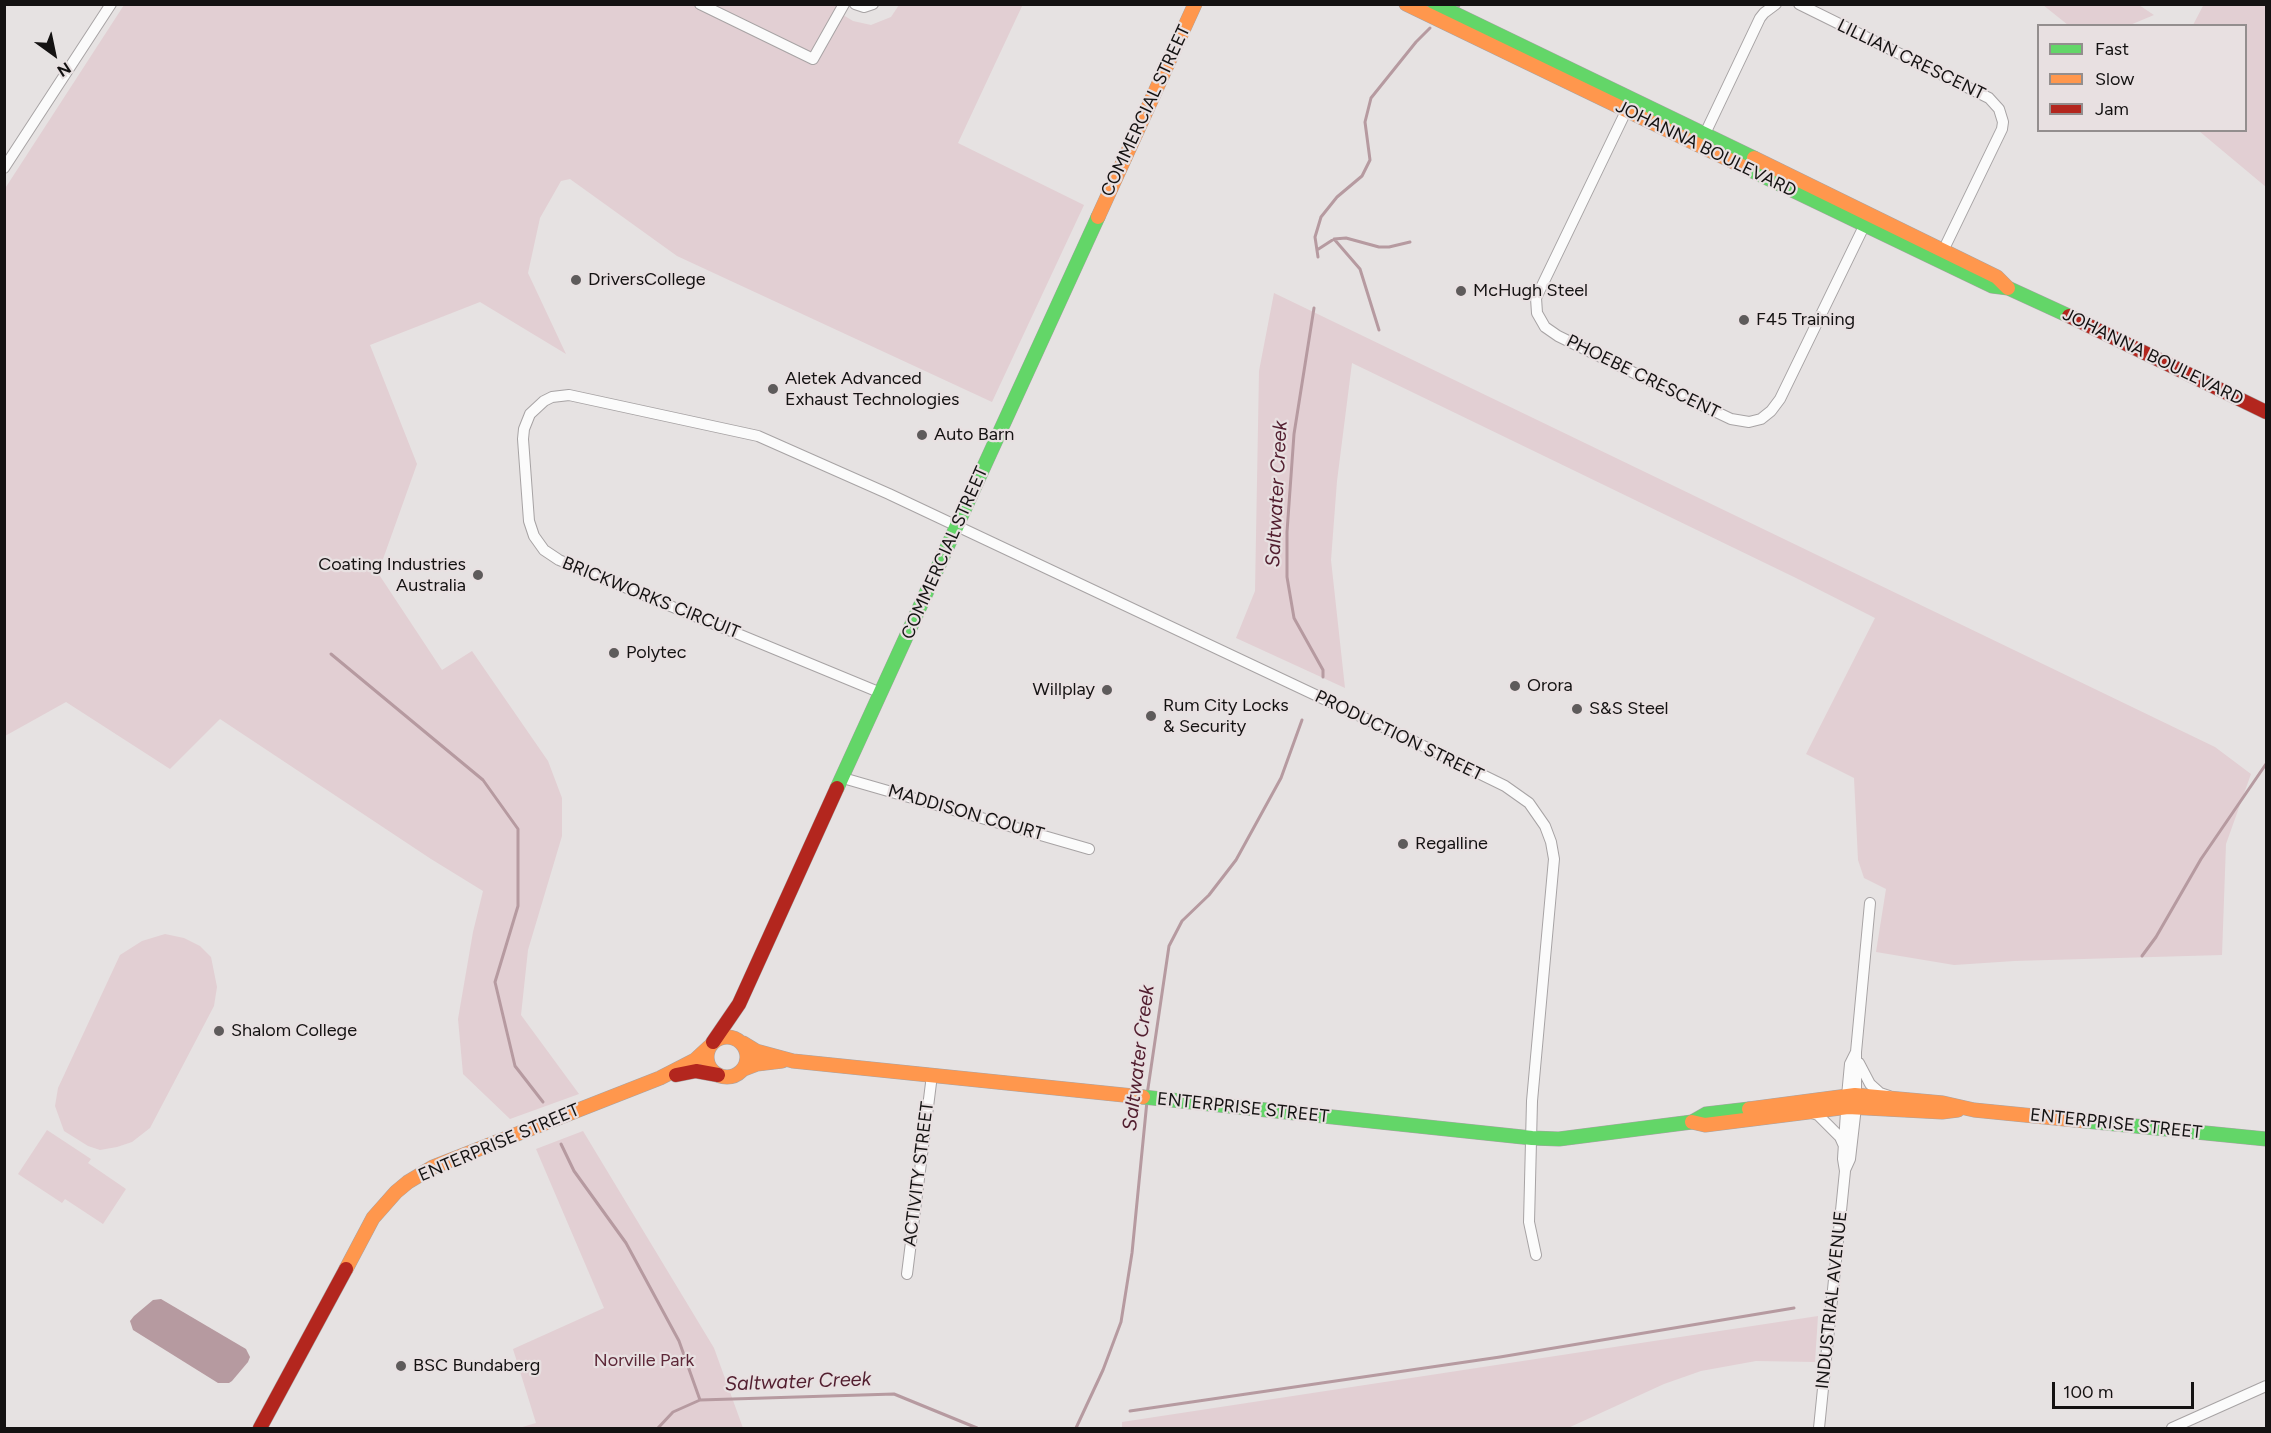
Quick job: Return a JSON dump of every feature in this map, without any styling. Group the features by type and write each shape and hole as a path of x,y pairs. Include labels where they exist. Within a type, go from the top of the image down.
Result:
{"street":[{"path":"4,168 111,4"},
{"path":"700,4 813,59 844,4"},
{"path":"855,4 864,7 873,4"},
{"name":"COMMERCIAL STREET","path":"711,1045 739,1004 1195,4"},
{"name":"JOHANNA BOULEVARD","path":"1406,4 1629,105 1941,256 1997,277 2008,288 2266,412"},
{"name":"JOHANNA BOULEVARD","path":"1435,4 1629,105"},
{"path":"1702,140 1760,18 1776,4"},
{"name":"LILLIAN CRESCENT","path":"1798,4 1989,98 1999,109 2003,122 2002,129 1941,256"},
{"name":"PHOEBE CRESCENT","path":"1629,105 1536,298 1537,313 1545,327 1601,357 1731,419 1749,422 1761,418 1771,411 1780,399 1867,220"},
{"name":"BRICKWORKS CIRCUIT","path":"882,693 559,560 544,550 534,536 529,521 523,439 526,421 537,406 544,401 552,397 569,395 735,429 779,444 957,526"},
{"name":"PRODUCTION STREET","path":"957,526 1423,746 1505,786 1529,802 1545,826 1554,859 1532,1101 1529,1226 1536,1255"},
{"name":"MADDISON COURT","path":"843,778 1089,849"},
{"name":"INDUSTRIAL AVENUE","path":"1845,1171 1850,1159 1853,1132 1850,1064 1857,1056 1870,903"},
{"name":"COMMERCIAL STREET","path":"739,1004 737,1029 742,1042"},
{"path":"727,1036 742,1042 748,1056 744,1069 732,1077 718,1075 708,1065 707,1058 711,1045 727,1036"},
{"name":"ENTERPRISE STREET","path":"742,1042 756,1051 794,1061 1532,1138 1559,1139 1692,1122 1706,1125 1809,1112 1851,1101"},
{"name":"ENTERPRISE STREET","path":"260,1428 372,1218 396,1192 433,1167 660,1078 695,1060 711,1045"},
{"path":"1853,1132 1863,1116 1886,1102 1870,1084 1857,1056"},
{"name":"ENTERPRISE STREET","path":"744,1069 757,1064 794,1061"},
{"name":"ENTERPRISE STREET","path":"660,1078 696,1071 718,1075"},
{"name":"ACTIVITY STREET","path":"907,1274 932,1075"},
{"name":"ENTERPRISE STREET","path":"1692,1122 1706,1114 1851,1101 1942,1103 1965,1109 2266,1139"},
{"name":"INDUSTRIAL AVENUE","path":"1819,1428 1845,1171 1844,1146 1851,1101"},
{"path":"1809,1112 1818,1115 1840,1137 1844,1146"},
{"path":"2172,1428 2266,1386"}],"green space":[{"path":"835,4 840,13 853,21 871,25 891,17 899,5 1023,4 958,143 1084,205 992,402 677,256 570,179 561,181 540,218 528,273 566,354 480,302 370,345 417,464 378,573 442,670 472,651 548,761 562,798 562,836 528,950 521,1015 579,1094 510,1119 463,1074 458,1019 473,932 483,891 220,719 170,769 66,702 5,736 4,190 124,5"},
{"path":"2204,4 2266,5 2266,187 2200,132 2247,132 2247,24 2194,24"},
{"path":"2043,5 2139,5 2154,15 2132,24 2067,24"},
{"path":"1274,293 2215,747 2251,774 2226,844 2222,955 1954,965 1876,952 1886,889 1864,878 1858,860 1854,778 1806,754 1875,618 1352,363 1337,481 1331,560 1345,688 1236,638 1255,591 1259,371"},
{"path":"165,934 184,938 200,946 211,957 217,987 214,1006 150,1128 132,1142 100,1150 88,1146 64,1131 55,1106 58,1088 120,955 142,941"},
{"path":"47,1130 91,1159 88,1163 126,1189 103,1224 65,1199 62,1203 18,1174"},
{"name":"Norville Park","path":"583,1131 714,1348 743,1428 519,1428 536,1423 513,1349 604,1308 536,1149"},
{"path":"1818,1316 1815,1362 1756,1361 1701,1371 1664,1384 1568,1428 1122,1428 1122,1422"}],"shaded area":[{"path":"161,1299 246,1349 250,1357 248,1362 232,1381 218,1383 133,1330 130,1321 134,1316 153,1300"}],"waterway":[{"name":"Saltwater Creek","path":"1318,257 1315,237 1321,217 1337,197 1362,176 1370,160 1365,122 1371,98 1430,28"},
{"path":"1334,239 1346,238 1379,247 1410,242"},
{"path":"1317,250 1334,239 1360,269 1379,330"},
{"name":"Saltwater Creek","path":"1314,308 1294,434 1287,532 1287,577 1294,618 1323,670 1323,677"},
{"path":"331,654 483,780 518,829 518,906 495,982 515,1066 543,1102"},
{"name":"Saltwater Creek","path":"1147,1095 1169,946 1182,921 1209,895 1236,860 1281,778 1302,720"},
{"path":"2142,956 2156,937 2201,859 2266,764"},
{"name":"Saltwater Creek","path":"1076,1428 1103,1370 1121,1322 1132,1253 1147,1101"},
{"path":"561,1144 574,1171 626,1243 679,1341 700,1400"},
{"path":"1130,1411 1500,1357 1794,1308"},
{"name":"Saltwater Creek","path":"658,1428 673,1412 700,1400 894,1394 977,1428"}],"traffic: fast":[{"path":"1435,4 1754,158"},
{"path":"1744,167 1992,286 2008,288 2069,316"},
{"path":"837,788 1098,217"},
{"path":"1143,1097 1559,1139 1692,1122 1706,1114 1749,1109"},
{"path":"2085,1121 2266,1139"}],"traffic: slow":[{"path":"1098,217 1195,4"},
{"path":"1406,4 1744,167"},
{"path":"1754,158 1997,277 2008,288"},
{"path":"727,1037 735,1038 741,1043 746,1049 747,1057 746,1065 741,1071 735,1076 727,1077 719,1076 713,1071 708,1065 707,1057 708,1049 713,1043 719,1038 727,1037"},
{"path":"743,1043 756,1051 793,1061 1143,1097"},
{"path":"346,1269 373,1218 408,1182 433,1167 660,1078 695,1060 709,1047"},
{"path":"744,1069 757,1064 782,1061"},
{"path":"1749,1109 1855,1095 1943,1103 1974,1110 2085,1121"},
{"path":"1692,1122 1705,1125 1848,1107 1942,1112 1958,1110"}],"traffic: jam":[{"path":"2069,316 2266,412"},
{"path":"713,1042 739,1004 837,788"},
{"path":"676,1075 696,1071 718,1075"},
{"path":"260,1428 346,1269"}],"place":[{"name":"DriversCollege","path":"576,280"},
{"name":"McHugh Steel","path":"1461,291"},
{"name":"F45 Training","path":"1744,320"},
{"name":"Aletek Advanced Exhaust Technologies","path":"773,389"},
{"name":"Auto Barn","path":"922,435"},
{"name":"Coating Industries Australia","path":"478,575"},
{"name":"Polytec","path":"614,653"},
{"name":"Orora","path":"1515,686"},
{"name":"Willplay","path":"1107,690"},
{"name":"S&S Steel","path":"1577,709"},
{"name":"Rum City Locks & Security","path":"1151,716"},
{"name":"Regalline","path":"1403,844"},
{"name":"Shalom College","path":"219,1031"},
{"name":"BSC Bundaberg","path":"401,1366"}]}
